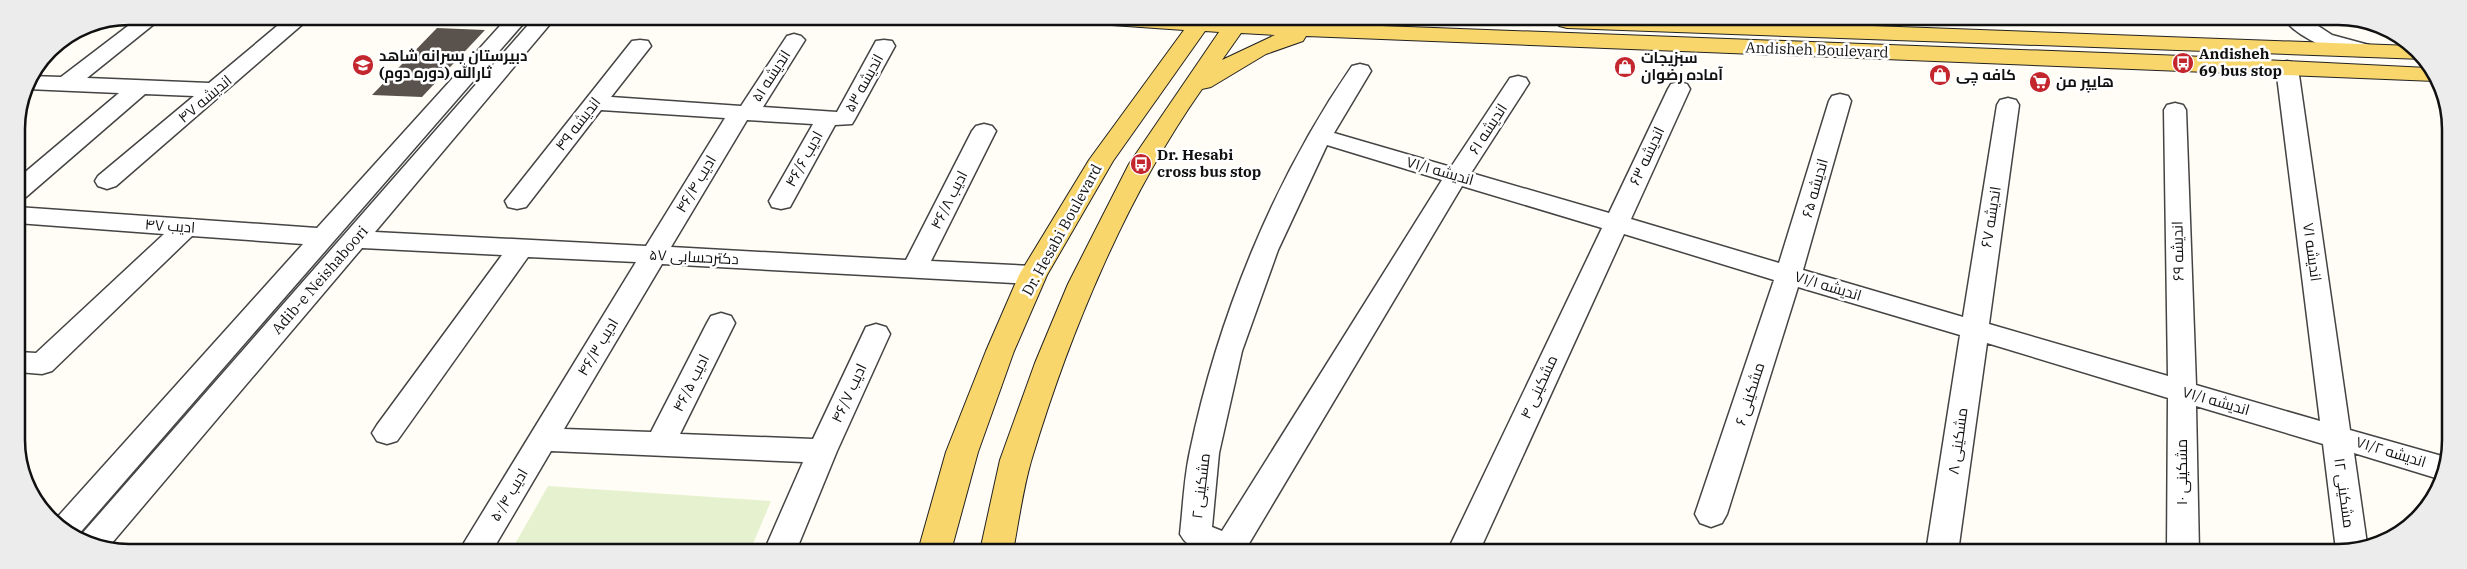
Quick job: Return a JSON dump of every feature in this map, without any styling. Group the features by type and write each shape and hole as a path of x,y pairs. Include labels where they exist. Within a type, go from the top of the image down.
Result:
{"main road":[{"name":"Dr. Hesabi Boulevard","path":"937,544 962,452 1000,351 1033,275 1101,160 1198,25"},
{"path":"998,544 1016,460 1050,362 1082,284 1141,164 1187,93 1236,25"},
{"name":"Andisheh Boulevard","path":"1267,25 1316,30 2287,57 2361,50 2409,52"},
{"name":"Andisheh Boulevard","path":"1778,25 2287,57 2427,74"},
{"path":"1187,93 1230,63 1258,48 1316,30"}],"street":[{"path":"65,84 142,25"},
{"name":"اندیشه ۴۷","path":"107,181 292,25"},
{"name":"Adib-e Neishaboori","path":"63,521 324,237 512,25"},
{"name":"Adib-e Neishaboori","path":"98,539 539,25"},
{"name":"اندیشه ۷۱","path":"2284,25 2336,436"},
{"path":"2302,25 2318,38 2361,50"},
{"name":"اندیشه ۵۱","path":"744,112 794,40"},
{"name":"اندیشه ۴۹","path":"517,201 640,46"},
{"name":"اندیشه ۵۳","path":"836,118 884,46"},
{"path":"1320,136 1360,71"},
{"path":"36,82 216,90"},
{"name":"اندیشه ۶۱","path":"1457,175 1518,83"},
{"path":"25,185 139,87"},
{"name":"اندیشه ۶۳","path":"1615,223 1679,89"},
{"name":"اندیشه ۶۵","path":"1789,274 1840,101"},
{"path":"595,103 836,118"},
{"name":"اندیشه ۶۷","path":"1974,330 2008,105"},
{"name":"اندیشه ۶۹","path":"2175,110 2182,391"},
{"name":"ادیب ۴۶/۴","path":"653,255 744,112"},
{"name":"ادیب ۴۶/۶","path":"781,201 836,118"},
{"name":"ادیب ۴۶/۸","path":"914,269 984,131"},
{"name":"اندیشه ۷۱/۱","path":"1320,136 2336,436"},
{"name":"مشکینی ۲","path":"1220,544 1196,534 1204,452 1228,351 1261,259 1320,136"},
{"name":"مشکینی ۲","path":"1231,544 1457,175"},
{"name":"ادیب ۴۷","path":"25,216 324,237"},
{"name":"مشکینی ۴","path":"1467,544 1615,223"},
{"path":"25,363 42,364 186,227"},
{"name":"دکترحسابی ۵۷","path":"355,239 1033,275"},
{"path":"387,432 521,248"},
{"name":"ادیب ۴۶/۳","path":"542,438 653,255"},
{"name":"مشکینی ۶","path":"1711,514 1789,274"},
{"name":"ادیب ۴۶/۵","path":"660,444 721,323"},
{"name":"مشکینی ۸","path":"1943,544 1974,330"},
{"name":"ادیب ۴۶/۷","path":"783,544 822,451 876,334"},
{"name":"مشکینی ۱۰","path":"2182,391 2183,544"},
{"name":"اندیشه ۷۱/۲","path":"2336,436 2438,467"},
{"name":"مشکینی ۱۲","path":"2336,436 2351,543"},
{"path":"542,438 822,451"},
{"name":"ادیب ۵۰/۴","path":"479,544 542,438"}],"green space":[{"path":"548,486 771,501 753,544 515,544"}],"building":[{"path":"437,28 485,30 422,97 372,95"}],"place":[{"name":"Andisheh 69 bus stop","path":"2183,63"},
{"name":"دبیرستان پسرانه شاهد ثارالله (دوره دوم)","path":"363,65"},
{"name":"سبزیجات آماده رضوان","path":"1625,67"},
{"name":"کافه چی","path":"1940,75"},
{"name":"هایپر من","path":"2040,82"},
{"name":"Dr. Hesabi cross bus stop","path":"1141,164"}]}
